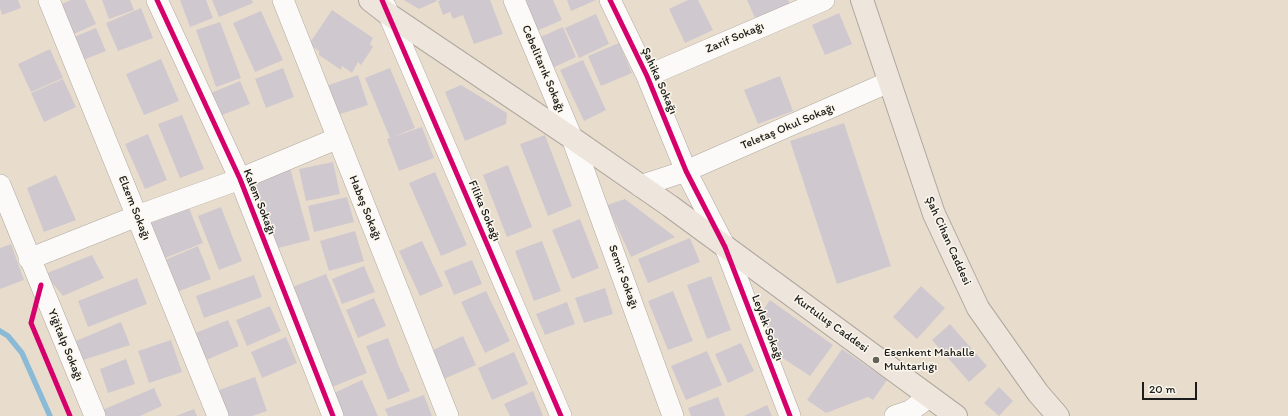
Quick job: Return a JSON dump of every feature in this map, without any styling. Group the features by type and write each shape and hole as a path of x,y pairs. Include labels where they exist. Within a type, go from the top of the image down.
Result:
{"main road":[{"name":"Kurtuluş Caddesi","path":"370,0 385,7 640,186 956,416"},
{"name":"Şah Cihan Caddesi","path":"862,0 934,214 978,308 1038,393 1058,416"}],"street":[{"name":"Elzem Sokağı","path":"49,0 218,416"},
{"name":"Kalem Sokağı","path":"157,0 240,180 334,416"},
{"name":"Habeş Sokağı","path":"283,0 448,416"},
{"name":"Cebelitarık Sokağı","path":"514,0 572,138"},
{"name":"Şahika Sokağı","path":"610,0 647,76 686,171 725,247"},
{"name":"Zarif Sokağı","path":"647,76 824,0"},
{"name":"Filika Sokağı","path":"385,7 561,416"},
{"name":"Teletaş Okul Sokağı","path":"640,186 686,171 890,82"},
{"path":"29,258 138,216 240,180 338,138"},
{"name":"Semir Sokağı","path":"572,138 674,416"},
{"name":"Yiğitalp Sokağı","path":"0,185 95,416"},
{"name":"Leylek Sokağı","path":"725,247 790,416"},
{"path":"906,414 930,397"}],"building":[{"path":"0,0 18,0 21,8 2,15"},
{"path":"71,0 85,0 96,24 67,37 54,7"},
{"path":"102,0 130,0 134,10 109,19"},
{"path":"180,0 206,0 213,18 190,27"},
{"path":"212,0 252,0 253,3 219,17"},
{"path":"404,0 436,0 437,1 419,9"},
{"path":"490,0 503,34 474,44 463,15 453,19 450,12 443,15 438,1"},
{"path":"522,0 553,0 562,20 532,33"},
{"path":"567,0 596,0 571,11"},
{"path":"688,0 698,0 713,30 685,43 669,9"},
{"path":"747,0 788,0 790,4 755,18"},
{"path":"141,8 153,38 118,51 106,23"},
{"path":"332,10 373,38 370,44 373,47 361,65 358,62 352,73 342,66 341,70 319,55 319,51 309,44"},
{"path":"261,11 283,60 255,72 233,23"},
{"path":"839,13 852,44 825,55 812,25"},
{"path":"596,14 609,44 579,58 565,28"},
{"path":"220,22 241,78 216,87 196,30"},
{"path":"563,27 576,57 548,70 534,40"},
{"path":"96,28 106,51 78,62 69,39"},
{"path":"619,43 632,73 601,86 588,56"},
{"path":"50,49 63,78 31,92 18,64"},
{"path":"161,59 179,101 144,115 126,74"},
{"path":"583,60 606,110 584,121 560,70"},
{"path":"283,68 294,97 266,108 255,79"},
{"path":"390,68 415,128 390,138 365,78"},
{"path":"358,75 368,105 334,116 323,87"},
{"path":"780,76 793,111 758,124 744,90"},
{"path":"63,79 76,107 44,122 31,93"},
{"path":"240,81 250,104 220,116 211,93"},
{"path":"461,85 507,113 506,124 465,141 445,92"},
{"path":"182,115 204,169 180,178 158,124"},
{"path":"844,123 891,266 837,284 790,141"},
{"path":"422,127 434,158 399,171 387,139"},
{"path":"148,134 167,180 145,189 125,144"},
{"path":"545,135 572,206 548,216 520,144"},
{"path":"333,162 340,194 306,201 299,169"},
{"path":"508,165 532,227 507,237 483,175"},
{"path":"290,168 310,240 274,249 254,178"},
{"path":"435,172 467,245 441,256 409,183"},
{"path":"56,175 76,220 44,232 27,188"},
{"path":"347,197 354,222 314,232 308,206"},
{"path":"625,199 675,237 631,257 607,205"},
{"path":"221,207 242,261 219,270 198,216"},
{"path":"189,208 203,243 165,258 151,223"},
{"path":"580,219 599,268 572,279 552,230"},
{"path":"355,231 364,261 329,271 320,241"},
{"path":"690,238 700,262 648,283 638,259"},
{"path":"422,241 443,286 420,296 399,251"},
{"path":"542,241 561,291 534,301 515,251"},
{"path":"11,244 24,280 0,289 0,248"},
{"path":"198,246 211,279 177,292 165,260"},
{"path":"92,255 104,278 63,296 45,274"},
{"path":"472,260 482,284 454,295 444,271"},
{"path":"364,266 375,292 342,304 332,279"},
{"path":"326,274 367,373 332,387 290,288"},
{"path":"254,275 262,297 204,318 196,296"},
{"path":"711,276 731,330 707,339 687,285"},
{"path":"137,278 147,304 88,327 78,301"},
{"path":"921,286 945,308 917,339 893,317"},
{"path":"605,288 613,314 584,323 575,298"},
{"path":"486,291 510,341 485,353 461,302"},
{"path":"673,291 693,341 668,350 648,301"},
{"path":"374,298 386,326 358,338 346,310"},
{"path":"770,300 833,345 810,376 781,357 757,320"},
{"path":"567,302 575,324 545,335 536,314"},
{"path":"270,306 281,331 247,346 236,320"},
{"path":"228,320 239,346 204,361 193,334"},
{"path":"121,322 130,345 80,361 71,343"},
{"path":"950,324 987,366 969,382 932,340"},
{"path":"463,336 476,365 444,379 431,351"},
{"path":"286,337 297,363 262,378 251,352"},
{"path":"388,338 410,391 388,400 366,346"},
{"path":"171,340 182,372 149,383 138,351"},
{"path":"741,343 754,371 728,383 715,354"},
{"path":"842,349 887,380 873,400 868,397 826,413 807,400"},
{"path":"707,351 722,385 686,400 671,366"},
{"path":"514,352 528,384 492,400 478,368"},
{"path":"126,359 135,384 108,393 100,369"},
{"path":"255,377 267,411 252,416 228,416 219,390"},
{"path":"362,380 378,416 344,416 334,393"},
{"path":"999,387 1013,401 999,416 984,403"},
{"path":"154,388 162,406 140,416 103,416 100,411"},
{"path":"533,391 543,416 510,416 504,404"},
{"path":"424,395 432,416 388,416 385,409"},
{"path":"718,397 725,416 691,416 688,408"},
{"path":"767,405 772,416 744,416"},
{"path":"194,409 197,416 176,416"}],"waterway":[{"path":"0,331 8,336 22,353 50,416"}],"cycle path":[{"path":"157,0 240,179 333,416"},
{"path":"382,0 561,416"},
{"path":"610,0 647,76 686,171 725,247 790,416"},
{"path":"41,285 31,323 70,416"}],"place":[{"name":"Esenkent Mahalle Muhtarlığı","path":"876,360"}]}
